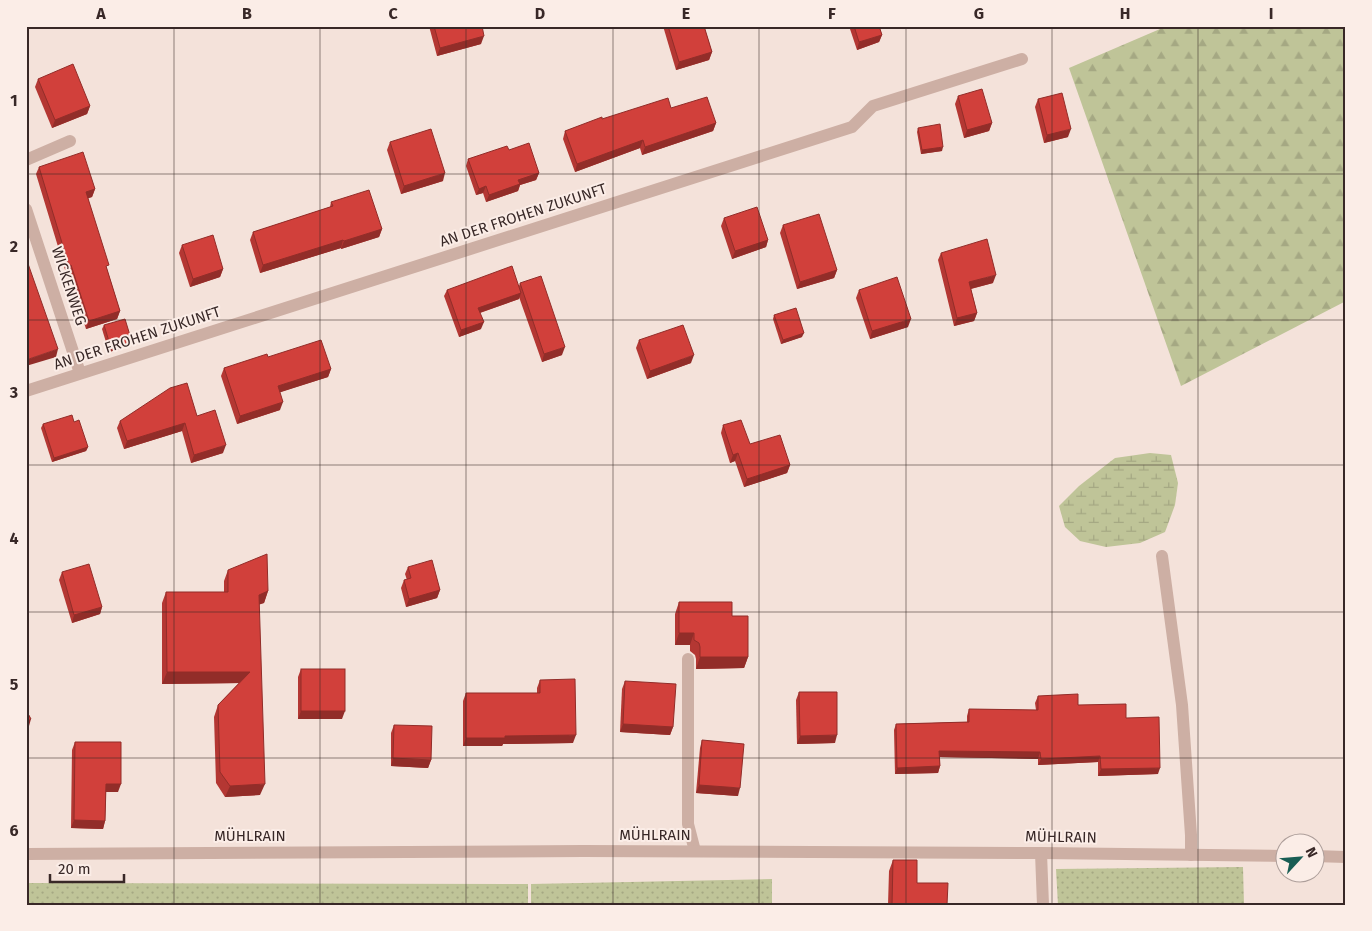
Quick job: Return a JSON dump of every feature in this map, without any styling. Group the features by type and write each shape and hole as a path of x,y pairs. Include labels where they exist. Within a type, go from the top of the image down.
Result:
{"street":[{"name":"AN DER FROHEN ZUKUNFT","path":"26,391 852,127 873,106 1022,59"},
{"path":"26,160 70,141"},
{"name":"WICKENWEG","path":"26,209 80,373"},
{"path":"1162,556 1182,705 1191,855"},
{"path":"688,658 688,824 695,852"},
{"path":"1041,852 1043,905"},
{"name":"MÜHLRAIN","path":"26,854 1041,852 1274,856"},
{"path":"1324,856 1346,857"}],"green space":[{"path":"1167,26 1346,26 1346,301 1181,386 1069,68"},
{"path":"1150,453 1171,455 1178,483 1175,505 1165,532 1140,543 1106,547 1080,541 1065,527 1059,506 1079,486 1115,458"},
{"path":"1243,867 1244,905 1058,905 1056,869"},
{"path":"772,879 772,905 531,905 531,884"},
{"path":"26,883 528,884 528,905 26,905"}],"building":[{"path":"434,26 482,26 484,36 440,48"},
{"path":"668,26 704,26 712,52 679,62"},
{"path":"854,26 879,26 882,35 859,42"},
{"path":"73,64 90,106 55,120 38,79"},
{"path":"982,89 992,123 967,130 958,96"},
{"path":"1062,93 1071,129 1047,135 1038,99"},
{"path":"707,97 716,123 645,147 643,140 577,164 565,131 602,117 602,119 668,98 671,108"},
{"path":"940,124 943,147 922,150 918,128"},
{"path":"431,129 445,173 404,186 390,142"},
{"path":"529,143 539,173 518,180 520,184 489,195 486,186 479,189 468,159 507,146 509,150"},
{"path":"83,152 95,189 86,192 109,265 106,266 120,311 89,321 71,265 69,266 39,167"},
{"path":"369,190 382,229 263,265 253,232 333,206 331,202"},
{"path":"757,207 768,240 735,251 724,218"},
{"path":"819,214 837,270 800,282 783,225"},
{"path":"213,235 223,269 193,279 182,245"},
{"path":"987,239 996,275 969,282 977,313 957,318 941,253"},
{"path":"26,258 58,349 26,360"},
{"path":"512,266 521,293 478,308 484,322 461,330 447,290"},
{"path":"541,276 565,347 544,354 520,283"},
{"path":"897,277 911,319 872,331 859,290"},
{"path":"796,308 804,333 783,340 774,315"},
{"path":"125,319 132,342 111,348 104,325"},
{"path":"683,325 694,355 650,371 639,340"},
{"path":"321,340 331,369 278,386 283,402 240,416 224,368 267,354 268,357"},
{"path":"187,383 197,416 215,410 226,445 194,455 185,423 127,441 120,421 170,388"},
{"path":"72,415 74,422 79,420 88,447 54,458 43,424"},
{"path":"741,420 750,444 780,435 790,465 747,479 738,453 733,455 723,425"},
{"path":"267,554 268,591 259,595 265,784 230,786 220,772 218,705 250,672 167,672 166,592 228,592 228,570"},
{"path":"432,560 440,590 409,599 404,580 411,578 408,567"},
{"path":"89,564 102,607 74,615 62,572"},
{"path":"679,602 732,602 732,616 748,616 748,657 700,657 699,643 694,640 694,633 679,633"},
{"path":"301,669 345,669 345,711 301,711"},
{"path":"575,679 576,735 466,738 466,693 540,693 540,680"},
{"path":"625,681 676,684 673,727 623,724"},
{"path":"799,692 837,692 837,735 800,736"},
{"path":"1078,694 1078,705 1126,704 1126,718 1159,717 1160,768 1101,769 1100,756 1041,759 1040,752 939,751 940,766 897,768 896,724 969,722 969,709 1038,710 1038,696"},
{"path":"26,710 31,719 26,722"},
{"path":"394,725 432,726 431,760 393,758"},
{"path":"702,740 744,744 740,788 699,785"},
{"path":"75,742 121,742 121,784 106,784 105,821 74,820"},
{"path":"893,860 917,860 917,883 948,883 947,905 892,905"}]}
